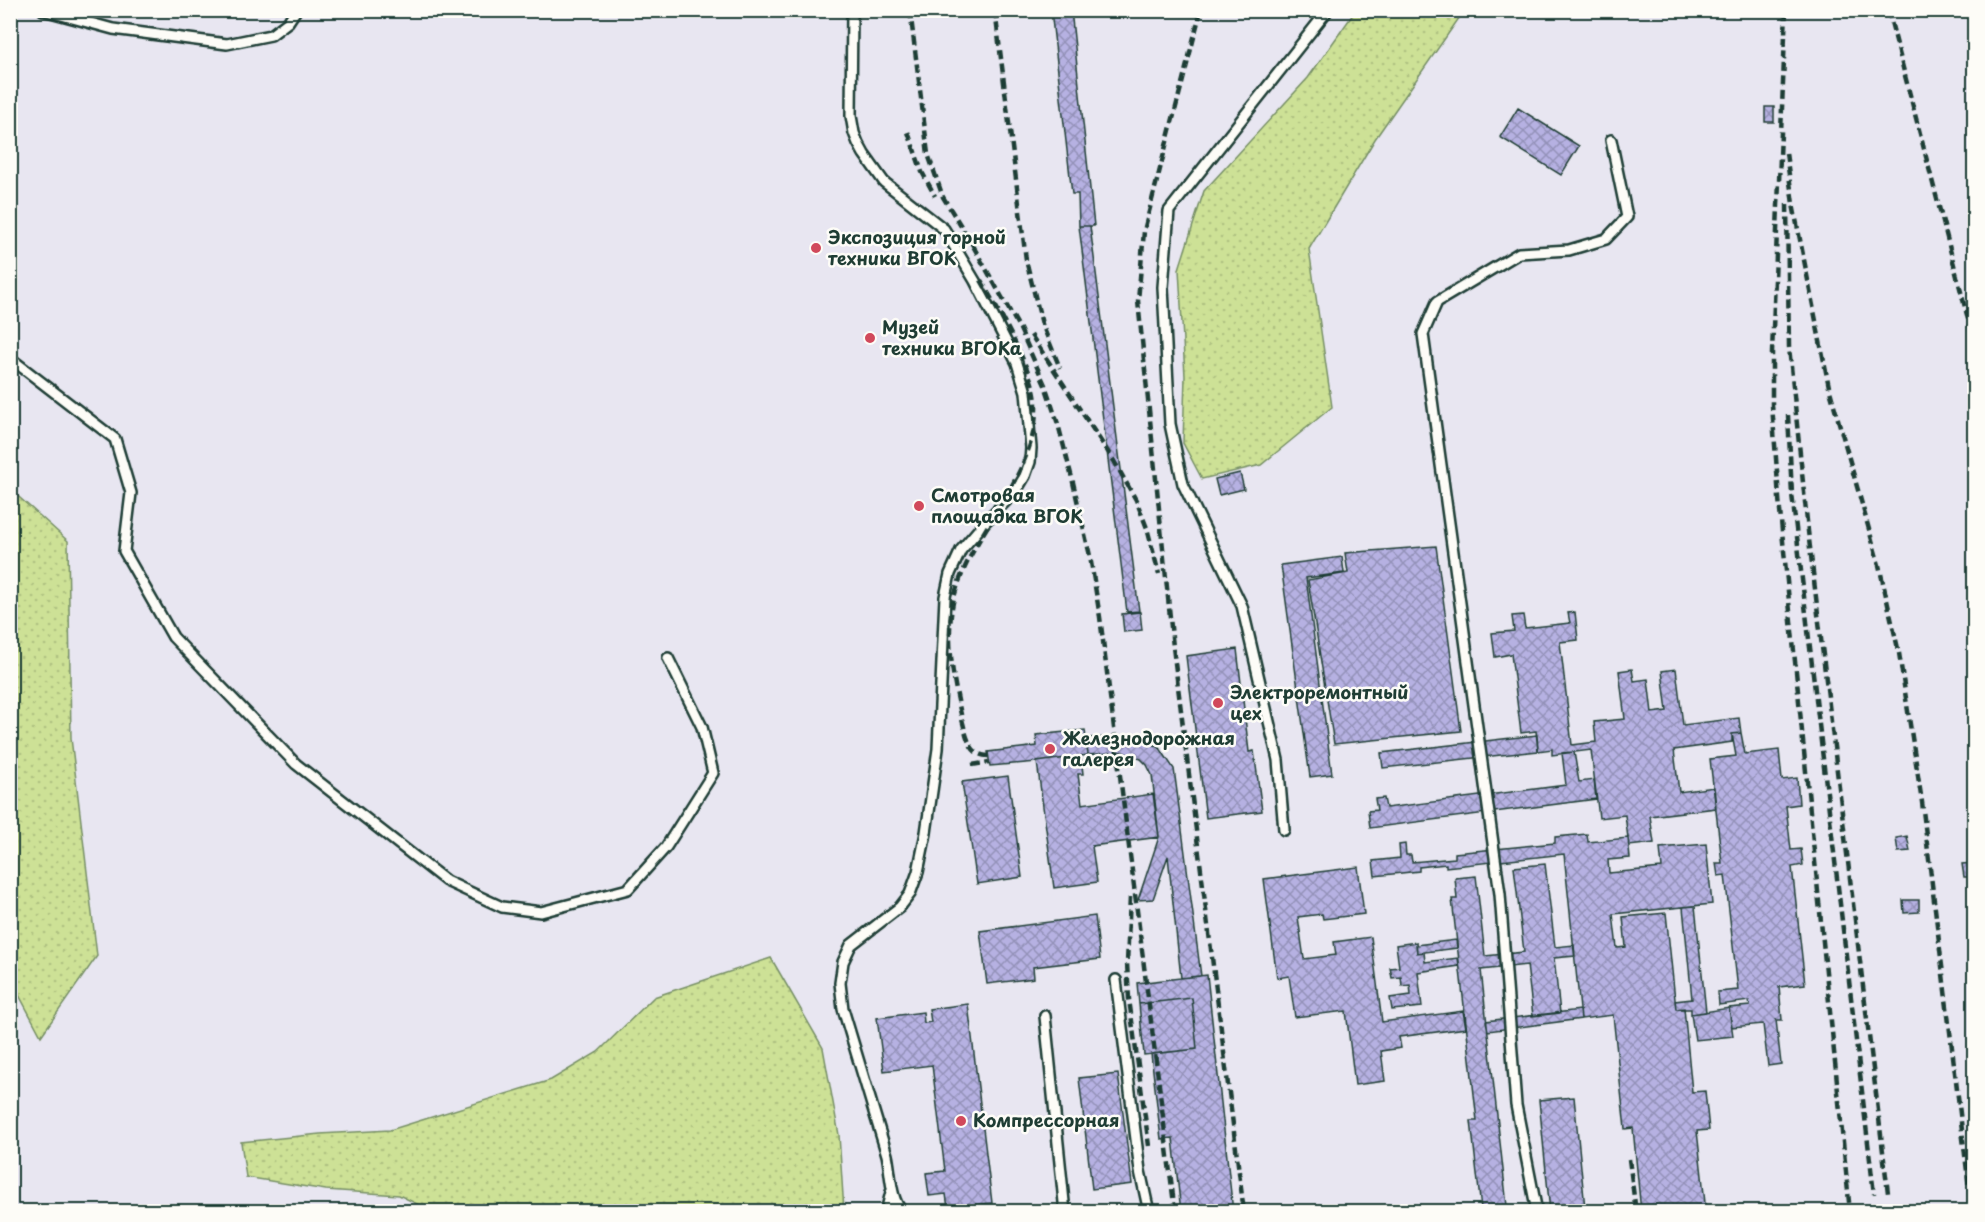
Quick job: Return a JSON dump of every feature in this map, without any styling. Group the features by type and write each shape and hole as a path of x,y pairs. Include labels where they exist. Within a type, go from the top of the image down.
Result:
{"lane":[{"path":"43,10 113,29 227,45 271,35 288,22 296,10"},
{"path":"852,10 854,133 864,154 884,182 944,229 975,281 1017,363 1023,379 1031,428 1030,462 1017,491 986,521 961,550 950,574 945,597 938,749 918,872 910,894 900,907 851,945 843,962 840,983 843,1009 892,1178 886,1212"},
{"path":"1284,830 1278,760 1242,606 1183,484 1170,424 1163,287 1169,211 1328,10"},
{"path":"1537,1212 1516,1105 1500,894 1423,334 1437,302 1519,253 1569,250 1606,239 1627,217 1611,140"},
{"path":"10,358 115,439 130,493 124,551 173,637 296,764 446,881 501,907 541,912 628,888 666,847 713,773 702,727 668,658"},
{"path":"1116,980 1140,1171 1149,1212"},
{"path":"1045,1016 1065,1212"},
{"path":"891,1192 898,1208 903,1212"}],"green space":[{"path":"1356,10 1464,11 1375,139 1309,249 1332,407 1261,465 1202,479 1183,443 1185,376 1179,269 1204,191 1308,78"},
{"path":"11,490 68,541 71,738 97,956 41,1036 11,980"},
{"path":"771,958 823,1048 839,1135 844,1211 431,1211 399,1195 326,1190 246,1177 241,1142 390,1130 551,1080 598,1052 654,997"}],"building":[{"path":"1051,10 1071,10 1094,226 1079,226 1078,194 1072,194"},
{"path":"1765,107 1774,107 1774,122 1765,122"},
{"path":"1518,108 1579,146 1561,175 1500,137"},
{"path":"1079,226 1090,226 1139,611 1127,612"},
{"path":"1240,473 1244,489 1219,495 1215,479"},
{"path":"1436,546 1461,731 1334,744 1308,580 1348,573 1345,553"},
{"path":"1342,557 1344,573 1306,578 1332,774 1310,777 1281,565"},
{"path":"1140,612 1142,630 1124,632 1122,614"},
{"path":"1575,612 1578,640 1560,642 1572,745 1596,742 1594,722 1625,719 1619,671 1632,669 1634,681 1648,679 1652,713 1667,711 1662,671 1676,669 1683,725 1739,718 1741,733 1732,734 1732,742 1674,750 1679,792 1714,787 1716,808 1650,816 1654,843 1629,846 1625,815 1599,818 1591,750 1552,755 1552,749 1538,751 1536,731 1521,733 1511,654 1495,657 1492,633 1514,631 1512,616 1523,615 1525,628 1570,623 1568,613"},
{"name":"Электроремонтный цех","path":"1237,649 1249,752 1254,751 1262,811 1206,818 1186,656"},
{"name":"Железнодорожная галерея","path":"1085,730 1088,755 990,766 988,752 1037,746 1036,735"},
{"path":"1741,733 1745,754 1779,750 1782,780 1797,778 1799,804 1786,806 1791,850 1801,849 1803,865 1792,867 1805,984 1779,987 1782,1020 1776,1020 1781,1064 1768,1066 1763,1024 1732,1027 1729,1008 1750,1006 1749,1001 1719,1005 1718,992 1738,990 1725,875 1718,876 1716,863 1722,863 1710,759 1736,756 1732,734"},
{"path":"1537,735 1538,751 1383,768 1381,753"},
{"path":"1086,738 1143,738 1160,748 1174,769 1201,976 1181,978 1168,856 1153,899 1138,900 1159,837 1152,775 1147,765 1141,759 1122,752 1088,755"},
{"path":"1574,752 1579,782 1594,780 1596,799 1370,828 1368,811 1377,810 1375,799 1384,798 1386,808 1566,785 1562,753"},
{"path":"1081,756 1083,774 1078,774 1082,804 1153,794 1159,837 1092,846 1097,882 1054,888 1037,762"},
{"path":"1008,776 1022,877 977,884 962,782"},
{"path":"1587,834 1588,842 1628,838 1630,858 1608,860 1609,873 1662,868 1660,848 1706,844 1712,904 1613,914 1617,948 1626,947 1623,917 1666,913 1676,1009 1684,1008 1692,1092 1705,1091 1709,1130 1697,1131 1706,1212 1641,1212 1633,1128 1625,1129 1613,1015 1581,1019 1564,854 1446,867 1446,864 1419,867 1419,871 1375,876 1373,861 1400,858 1399,845 1405,844 1406,855 1411,855 1412,862 1455,858 1455,853 1555,843 1555,837"},
{"path":"1907,836 1910,851 1898,852 1896,838"},
{"path":"1974,863 1974,905 1971,877 1964,877 1962,864"},
{"path":"1545,864 1555,947 1574,945 1575,956 1554,958 1560,1013 1533,1016 1527,965 1481,970 1507,1206 1481,1209 1471,1121 1477,1121 1452,899 1457,899 1455,878 1476,876 1485,956 1524,952 1514,867"},
{"path":"1358,867 1364,914 1323,919 1322,914 1298,917 1304,959 1336,955 1334,942 1371,937 1382,1022 1463,1011 1466,1028 1399,1037 1401,1048 1381,1051 1385,1081 1355,1085 1346,1011 1295,1017 1289,976 1277,978 1264,879"},
{"path":"1903,900 1919,900 1919,912 1904,913"},
{"path":"1695,906 1706,1012 1691,1014 1691,1009 1676,1009 1675,1001 1692,999 1683,907"},
{"path":"1095,916 1100,959 1033,967 1034,978 987,984 980,931"},
{"path":"1456,940 1457,948 1417,953 1416,945"},
{"path":"1416,942 1417,953 1424,952 1425,962 1458,958 1459,966 1418,972 1422,1007 1392,1010 1390,998 1411,995 1410,985 1402,986 1401,977 1392,978 1390,968 1399,967 1396,945"},
{"path":"1207,975 1233,1212 1181,1212 1173,1138 1161,1139 1151,1054 1197,1049 1192,998 1139,1004 1137,983"},
{"path":"1192,998 1197,1049 1144,1055 1139,1004"},
{"name":"Компрессорная","path":"968,1004 992,1203 948,1208 946,1194 929,1196 926,1173 945,1171 932,1065 884,1071 877,1018 923,1012 924,1023 931,1022 929,1009"},
{"path":"1729,1008 1733,1036 1695,1040 1691,1014"},
{"path":"1580,1010 1581,1019 1488,1031 1486,1021"},
{"path":"1118,1074 1132,1184 1092,1189 1079,1078"},
{"path":"1574,1097 1585,1208 1573,1209 1574,1212 1550,1212 1539,1100"}],"railway":[{"path":"910,10 928,154 943,197 977,252"},
{"path":"995,10 1026,260 1042,324 1060,368"},
{"path":"1201,10 1144,231 1138,301 1173,647 1244,1212"},
{"path":"1786,10 1772,353 1772,405 1780,511 1850,1212"},
{"path":"1888,10 1974,342"},
{"path":"908,132 922,172 935,196"},
{"path":"1786,153 1793,204 1829,387 1879,565 1899,653 1922,802 1972,1212"},
{"path":"1787,204 1789,347 1808,531 1888,1193"},
{"path":"973,246 1020,329 1045,385 1058,424 1090,556 1100,617 1175,1212"},
{"path":"981,280 1023,359 1030,376 1036,404 1034,430 1027,454 964,570 952,609 951,656 962,719 972,748 988,756"},
{"path":"1031,335 1114,461 1136,500 1147,528 1159,574"},
{"path":"1788,415 1792,494 1874,1194"},
{"path":"972,765 989,762"},
{"path":"1130,897 1127,963 1129,999 1149,1146"},
{"path":"1629,1159 1636,1212"}],"place":[{"name":"Экспозиция горной техники ВГОК","path":"816,248"},
{"name":"Музей техники ВГОКа","path":"870,338"},
{"name":"Смотровая площадка ВГОК","path":"919,506"},
{"name":"Электроремонтный цех","path":"1218,703"},
{"name":"Железнодорожная галерея","path":"1050,749"},
{"name":"Компрессорная","path":"961,1121"}]}
